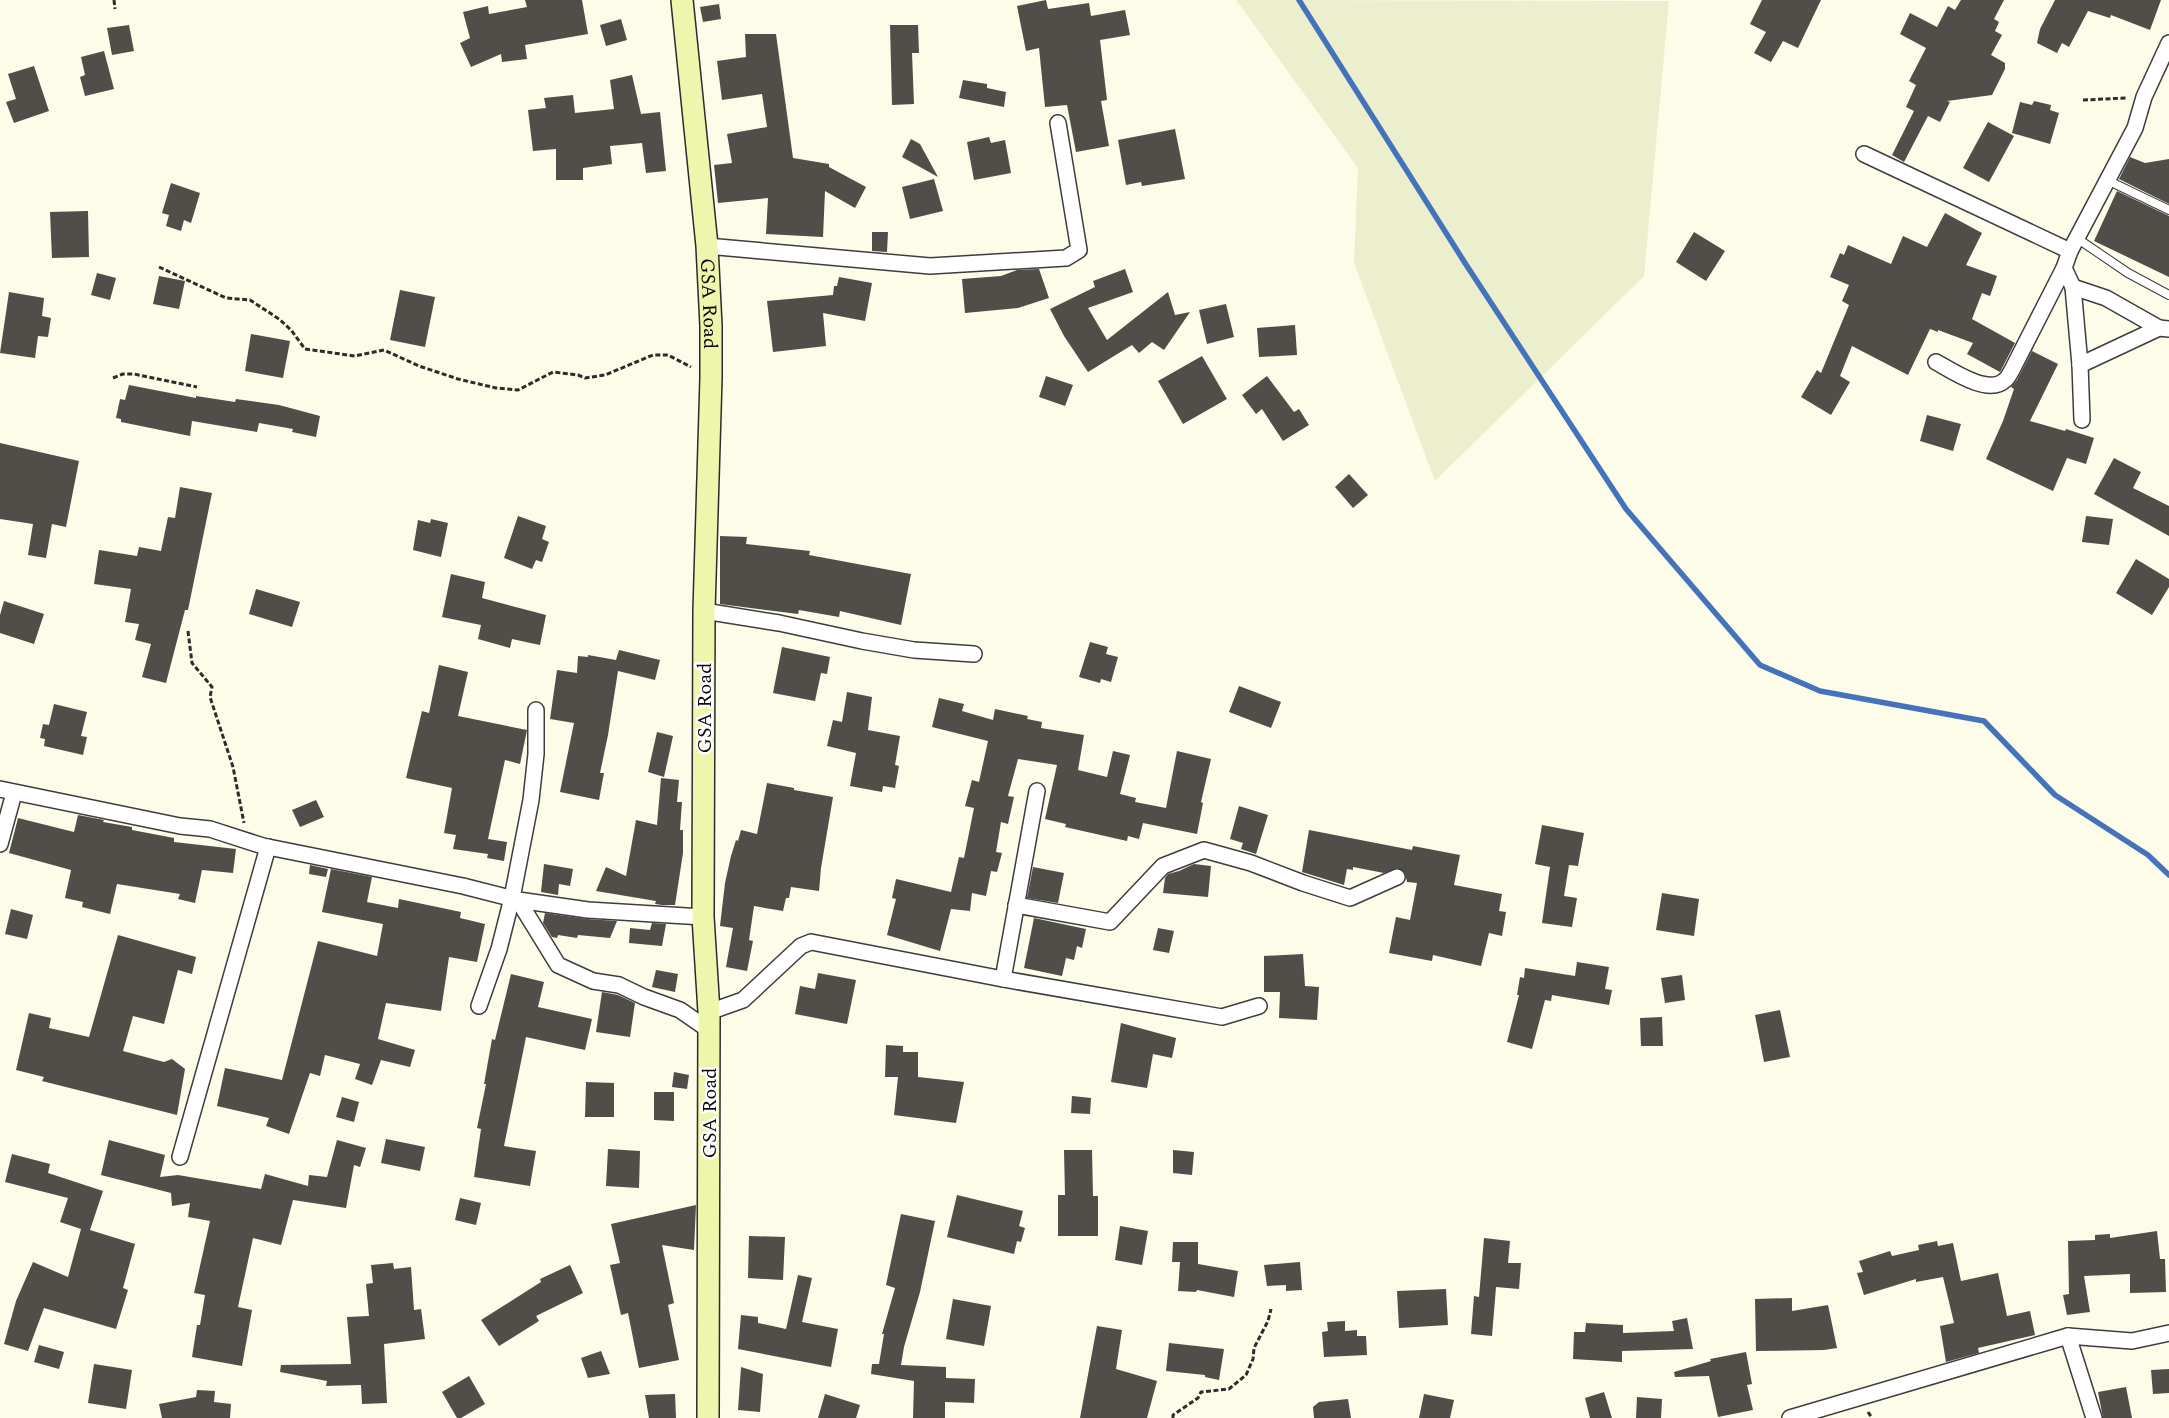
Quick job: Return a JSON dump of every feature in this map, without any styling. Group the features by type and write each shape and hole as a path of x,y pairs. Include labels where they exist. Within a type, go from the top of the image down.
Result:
{"street":[{"name":"GSA Road","path":"682,0 707,246 712,378 704,611 703,917 709,1021 708,1418"},
{"path":"1936,362 1972,382 1993,385 2004,381 2012,370 2135,128 2144,97 2169,43"},
{"path":"707,246 930,266 1066,258 1079,250 1058,123"},
{"path":"1864,154 2074,245"},
{"path":"2064,268 2073,287 2080,364 2082,420"},
{"path":"2073,287 2106,298 2164,329"},
{"path":"2080,364 2164,329"},
{"path":"704,611 780,623 905,648 974,654"},
{"path":"479,1006 515,899 531,800 536,754 536,710"},
{"path":"0,844 7,791 180,826 210,829 268,847 463,886 515,899 588,910 703,917"},
{"path":"1003,979 1037,791"},
{"path":"180,1157 268,847"},
{"path":"1016,905 1110,922 1163,866 1204,850 1251,863 1303,883 1350,898 1397,877"},
{"path":"515,899 558,965 593,981 619,984 644,997 709,1021 743,1000 801,946 811,942 1003,979 1222,1017 1259,1006"},
{"path":"1790,1418 2068,1336 2132,1341 2169,1333"},
{"path":"2068,1336 2094,1418"}],"lane":[{"path":"2107,180 2169,210"},
{"path":"2074,245 2169,295"}],"path":[{"path":"114,0 115,10"},
{"path":"2083,100 2144,97"},
{"path":"159,267 226,298 250,300 279,319 305,350 355,356 384,350 419,366 458,378 496,388 518,390 552,372 578,375 585,378 605,374 652,355 668,355 712,378"},
{"path":"113,378 123,374 134,374 197,387"},
{"path":"188,631 192,663 212,687 210,697 233,766 244,822 252,843"},
{"path":"1173,1418 1173,1415 1198,1398 1201,1392 1229,1389 1246,1375 1253,1359 1254,1348 1268,1321 1271,1309"}],"green space":[{"path":"1236,0 1669,1 1644,276 1435,481 1354,263 1358,168"}],"building":[{"path":"525,0 582,0 588,34 525,45 527,59 502,62 501,54 471,67 460,43 470,38 463,12 488,6 489,14 527,7"},
{"path":"1046,0 1048,9 1089,3 1091,16 1125,10 1130,35 1100,40 1107,100 1101,101 1109,146 1076,152 1067,105 1045,107 1039,48 1026,51 1017,6"},
{"path":"1762,0 1821,0 1798,48 1783,41 1771,62 1754,53 1766,32 1750,24"},
{"path":"1961,0 2004,0 1994,19 1999,22 1995,31 2002,35 1991,55 2005,63 2005,69 1992,95 1947,101 1950,102 1940,122 1928,116 1904,162 1892,155 1914,111 1906,107 1916,85 1909,81 1926,48 1900,34 1910,13 1937,27 1948,6 1955,10"},
{"path":"2055,0 2161,0 2150,30 2111,15 2110,18 2088,11 2069,47 2062,43 2057,53 2037,43 2040,29"},
{"path":"719,4 721,19 703,22 700,7"},
{"path":"621,19 627,40 606,46 600,25"},
{"path":"129,25 134,51 112,55 107,28"},
{"path":"890,25 918,25 919,53 912,53 914,104 892,105"},
{"path":"745,34 776,34 793,158 829,164 829,167 866,187 855,208 825,191 823,237 766,234 768,198 718,203 714,165 732,163 727,134 767,127 762,94 722,100 717,61 746,57"},
{"path":"104,51 114,89 85,96 80,77 85,75 81,57"},
{"path":"34,66 49,111 14,123 6,102 16,99 8,74"},
{"path":"632,75 641,114 660,112 666,171 646,173 642,143 610,146 612,164 583,168 583,180 556,180 556,149 533,151 528,110 546,108 544,98 573,95 575,113 614,109 610,80"},
{"path":"963,80 987,84 987,88 1006,92 1004,107 959,98"},
{"path":"2034,101 2051,105 2050,110 2059,113 2050,144 2012,133 2020,102 2032,105"},
{"path":"1988,122 2014,136 1989,182 1963,168"},
{"path":"1175,129 1185,179 1142,186 1141,182 1126,185 1118,140"},
{"path":"989,137 991,143 1005,140 1011,173 974,180 967,142"},
{"path":"911,139 920,144 938,177 902,157"},
{"path":"2130,157 2145,163 2169,159 2169,204 2119,179"},
{"path":"934,179 943,211 910,219 902,187"},
{"path":"171,183 200,193 191,223 184,220 181,231 166,226 169,215 162,213"},
{"path":"2117,191 2169,216 2169,277 2094,241"},
{"path":"88,211 89,257 52,258 50,212"},
{"path":"1945,213 1982,233 1966,265 1997,276 1990,296 1982,293 1972,319 2015,343 2000,372 1967,354 1973,343 1938,330 1938,332 1930,329 1908,375 1852,346 1840,376 1850,382 1831,415 1801,397 1817,370 1821,373 1849,305 1842,301 1849,285 1830,277 1840,253 1844,255 1848,245 1891,264 1903,236 1927,247"},
{"path":"872,232 888,232 887,252 872,251"},
{"path":"1694,232 1725,251 1706,281 1676,262"},
{"path":"1039,269 1049,298 1018,308 965,313 962,279 1001,276 1017,270"},
{"path":"1125,269 1133,292 1088,308 1107,340 1168,292 1175,315 1190,312 1164,350 1152,342 1139,353 1132,345 1088,372 1064,336 1050,309 1095,287 1093,281"},
{"path":"97,273 116,278 110,300 91,295"},
{"path":"159,276 185,281 179,309 153,304"},
{"path":"839,277 872,283 865,321 823,313 826,346 773,352 767,301 833,295 834,286 837,286"},
{"path":"400,290 435,297 425,347 390,340"},
{"path":"9,292 44,298 42,316 51,318 48,337 38,336 35,358 0,353"},
{"path":"1226,304 1234,337 1207,344 1199,310"},
{"path":"1295,325 1297,355 1259,357 1257,328"},
{"path":"251,334 290,341 283,378 245,371"},
{"path":"2032,351 2058,364 2030,421 2065,431 2066,429 2094,438 2086,464 2067,458 2053,491 1986,459 2003,421 2014,389 2011,387 2017,380"},
{"path":"1202,356 1227,399 1183,424 1158,381"},
{"path":"1046,376 1073,385 1065,406 1039,397"},
{"path":"1267,376 1294,412 1299,409 1309,425 1283,441 1262,409 1256,414 1242,395"},
{"path":"129,385 196,398 196,396 235,402 236,399 279,405 320,416 316,437 292,432 293,429 259,423 257,432 192,421 190,436 121,422 121,419 116,418 120,399 125,400"},
{"path":"1927,415 1961,424 1953,451 1920,441"},
{"path":"0,443 79,461 66,527 52,524 46,558 28,555 33,524 0,519"},
{"path":"2114,458 2141,472 2133,488 2169,506 2169,536 2094,494"},
{"path":"1349,474 1368,495 1353,508 1335,487"},
{"path":"180,487 212,493 188,610 185,610 166,683 142,677 151,644 135,640 139,624 125,622 131,589 94,584 99,550 137,556 139,547 161,551 168,517 175,518"},
{"path":"518,516 546,526 542,539 549,542 542,562 536,560 532,569 504,558"},
{"path":"2086,516 2113,519 2109,545 2082,542"},
{"path":"431,519 448,523 441,557 413,550 418,520 430,523"},
{"path":"720,536 747,537 746,544 810,551 809,555 911,574 901,625 840,611 839,617 799,610 798,614 720,604"},
{"path":"2136,559 2169,579 2169,587 2152,615 2116,593"},
{"path":"451,574 485,582 482,598 546,615 540,645 512,639 510,648 478,639 481,625 442,617"},
{"path":"256,589 300,602 292,627 249,614"},
{"path":"4,601 44,614 34,644 0,633 0,615"},
{"path":"1090,642 1108,647 1106,654 1118,657 1111,682 1101,679 1100,683 1079,677"},
{"path":"782,647 830,657 827,674 821,673 815,701 773,693"},
{"path":"619,650 660,660 655,680 618,671 600,773 604,773 599,800 560,792 574,723 550,719 557,670 577,673 578,656 588,657 588,655 616,660"},
{"path":"439,665 468,672 458,716 527,730 520,764 505,760 488,839 507,842 504,861 487,858 488,854 453,849 456,835 444,833 452,788 406,778 422,711 429,713"},
{"path":"1239,686 1281,702 1271,728 1229,712"},
{"path":"847,692 872,697 868,730 900,736 895,765 899,766 895,788 883,786 882,792 850,786 856,753 827,746 833,720 842,722"},
{"path":"939,698 964,704 962,711 993,720 995,709 1028,716 1027,719 1042,722 1041,728 1084,735 1078,770 1107,777 1113,751 1130,755 1120,794 1136,798 1135,802 1166,808 1177,751 1211,759 1201,802 1203,803 1197,834 1143,823 1139,839 1128,836 1127,841 1065,827 1066,824 1045,819 1057,765 1018,759 1008,796 1014,797 1008,824 1001,822 996,852 1002,853 997,872 991,871 986,896 972,893 970,911 951,909 940,951 887,935 896,899 892,898 896,879 951,892 959,857 964,858 974,808 965,806 972,780 979,782 988,741 932,727"},
{"path":"54,704 87,712 81,736 87,737 83,755 44,746 45,739 40,738 43,724 49,725"},
{"path":"657,732 673,736 664,777 648,772"},
{"path":"661,778 679,780 677,802 682,802 680,830 683,830 683,853 675,905 655,904 656,901 596,891 606,867 626,876 636,820 657,825"},
{"path":"767,783 833,797 819,891 791,887 789,898 786,898 783,911 754,906 749,940 753,941 747,971 726,967 733,928 720,926 725,883 736,840 738,841 741,830 757,834"},
{"path":"316,800 324,817 300,827 292,810"},
{"path":"1239,806 1268,815 1256,854 1241,849 1243,843 1230,839"},
{"path":"78,815 132,827 132,830 174,838 174,842 236,849 233,873 202,870 195,903 178,899 180,894 117,884 110,914 82,907 83,902 65,898 71,870 9,853 18,818 74,832"},
{"path":"1542,825 1584,833 1578,866 1569,865 1564,896 1577,898 1572,927 1542,923 1550,867 1535,864"},
{"path":"1309,830 1412,850 1413,846 1460,855 1454,885 1502,894 1499,911 1506,912 1502,936 1489,933 1481,966 1433,955 1432,961 1389,953 1396,917 1410,920 1417,883 1407,882 1405,873 1397,868 1384,873 1353,867 1353,870 1347,869 1344,885 1302,872"},
{"path":"544,864 573,869 570,886 559,884 558,895 541,892"},
{"path":"1194,864 1211,866 1208,897 1163,893 1165,878 1168,874"},
{"path":"310,865 328,869 326,877 309,874"},
{"path":"1033,867 1064,873 1058,903 1027,898"},
{"path":"331,869 372,877 367,902 398,908 399,899 461,912 460,918 485,924 477,962 449,957 441,1011 386,1003 378,1039 415,1050 410,1067 381,1060 372,1085 355,1079 360,1064 325,1055 320,1076 310,1073 289,1134 266,1126 269,1118 217,1106 225,1068 282,1080 318,941 377,956 383,924 322,912"},
{"path":"1662,893 1699,899 1694,936 1656,930"},
{"path":"11,909 33,915 27,939 5,934"},
{"path":"545,913 617,921 610,938 578,935 577,938 558,935 557,938 552,937 543,923"},
{"path":"1034,918 1086,929 1082,948 1077,946 1074,960 1066,958 1062,976 1024,968"},
{"path":"652,923 666,924 662,946 629,943 630,928 650,930"},
{"path":"1158,928 1174,931 1169,953 1153,950"},
{"path":"118,935 196,957 192,974 178,970 164,1024 133,1016 123,1051 164,1062 172,1059 185,1069 177,1115 42,1081 44,1077 16,1070 29,1013 51,1018 49,1028 89,1037"},
{"path":"1303,954 1305,986 1319,987 1317,1020 1279,1018 1280,992 1264,992 1264,956"},
{"path":"1577,962 1609,967 1605,989 1612,990 1609,1005 1552,995 1551,1001 1545,1000 1532,1049 1507,1042 1519,995 1517,995 1520,977 1524,978 1525,968 1575,976"},
{"path":"656,970 678,974 675,992 652,987"},
{"path":"818,973 856,980 847,1024 795,1014 800,986 815,989"},
{"path":"511,974 544,982 538,1007 592,1019 585,1050 526,1037 504,1146 536,1151 530,1186 474,1177 481,1129 477,1128 486,1084 484,1084 492,1039 495,1040"},
{"path":"1682,975 1685,1000 1665,1003 1661,978"},
{"path":"602,992 618,995 635,1003 630,1037 596,1032"},
{"path":"1780,1010 1790,1057 1764,1062 1755,1015"},
{"path":"1662,1017 1663,1046 1641,1046 1640,1018"},
{"path":"1121,1023 1176,1038 1172,1058 1153,1054 1147,1088 1111,1082"},
{"path":"886,1045 903,1046 903,1052 918,1052 918,1077 964,1082 956,1123 894,1115 898,1077 885,1077"},
{"path":"674,1072 689,1075 687,1089 672,1087"},
{"path":"586,1082 614,1083 614,1117 585,1117"},
{"path":"654,1092 674,1092 674,1121 654,1120"},
{"path":"1072,1096 1091,1098 1090,1114 1071,1113"},
{"path":"342,1097 359,1102 354,1122 336,1117"},
{"path":"386,1139 425,1147 420,1171 381,1163"},
{"path":"109,1140 165,1155 160,1177 178,1175 261,1189 265,1174 308,1186 309,1175 327,1177 337,1140 366,1148 360,1167 354,1165 346,1208 293,1200 281,1245 253,1238 238,1307 252,1310 242,1366 192,1357 197,1325 200,1325 205,1295 194,1293 210,1221 188,1217 190,1203 172,1206 171,1193 101,1175"},
{"path":"608,1149 640,1151 639,1188 606,1186"},
{"path":"1064,1150 1092,1150 1093,1196 1098,1196 1098,1236 1058,1236 1058,1195 1065,1195"},
{"path":"1173,1150 1194,1152 1192,1175 1173,1173"},
{"path":"12,1154 50,1164 48,1173 103,1191 90,1230 135,1244 123,1288 128,1290 116,1329 44,1308 28,1351 4,1344 16,1301 33,1262 68,1277 81,1229 60,1222 68,1198 5,1182"},
{"path":"957,1195 1023,1211 1019,1226 1025,1228 1021,1242 1017,1241 1014,1254 947,1237"},
{"path":"460,1198 481,1203 476,1225 455,1220"},
{"path":"696,1205 694,1250 662,1245 674,1303 668,1305 679,1360 639,1368 628,1313 621,1315 610,1265 620,1263 611,1224"},
{"path":"901,1214 935,1221 920,1292 904,1347 901,1365 946,1367 946,1378 975,1379 974,1403 945,1402 945,1418 913,1418 914,1381 871,1374 872,1364 879,1364 884,1334 882,1334 895,1288 886,1285"},
{"path":"1120,1226 1148,1231 1142,1265 1115,1260"},
{"path":"2157,1231 2160,1259 2165,1259 2166,1292 2130,1293 2130,1274 2084,1276 2090,1312 2067,1315 2063,1295 2069,1294 2068,1241 2095,1240 2095,1235 2110,1234 2110,1238"},
{"path":"749,1236 785,1237 783,1280 748,1278"},
{"path":"1484,1238 1510,1241 1508,1263 1521,1263 1519,1289 1496,1287 1492,1336 1471,1334 1474,1296 1479,1297"},
{"path":"1937,1241 1938,1246 1953,1243 1961,1281 1998,1273 2007,1316 2030,1311 2035,1335 1978,1348 1979,1353 1946,1362 1940,1326 1954,1323 1943,1277 1916,1282 1916,1279 1864,1295 1857,1273 1863,1272 1859,1261 1890,1251 1892,1256 1919,1250 1918,1245"},
{"path":"1173,1242 1198,1242 1198,1264 1238,1271 1234,1297 1197,1290 1196,1292 1178,1291 1180,1262 1172,1262"},
{"path":"1300,1262 1302,1290 1286,1291 1286,1285 1267,1286 1264,1265"},
{"path":"393,1263 394,1269 411,1267 414,1310 421,1309 425,1339 384,1344 387,1403 362,1404 361,1385 326,1386 327,1381 280,1372 281,1365 351,1364 347,1317 369,1316 366,1284 373,1283 371,1265"},
{"path":"570,1265 583,1293 536,1316 539,1321 499,1346 481,1320 541,1282 540,1279"},
{"path":"798,1275 812,1278 802,1322 838,1329 831,1367 738,1349 741,1315 758,1317 758,1323 786,1329"},
{"path":"1446,1289 1448,1325 1399,1328 1397,1291"},
{"path":"1792,1298 1792,1311 1828,1305 1837,1348 1824,1350 1756,1351 1755,1299"},
{"path":"953,1299 991,1306 984,1346 946,1339"},
{"path":"1687,1318 1693,1349 1622,1351 1622,1362 1573,1359 1574,1332 1585,1332 1586,1323 1623,1325 1623,1333 1674,1331 1672,1321"},
{"path":"1345,1321 1345,1331 1357,1330 1357,1336 1366,1336 1367,1355 1324,1357 1322,1332 1328,1331 1327,1322"},
{"path":"1097,1326 1122,1330 1116,1369 1157,1381 1147,1418 1080,1418"},
{"path":"1169,1343 1224,1349 1219,1380 1205,1377 1205,1375 1166,1371"},
{"path":"39,1345 64,1352 59,1369 34,1362"},
{"path":"601,1351 610,1374 588,1378 581,1358"},
{"path":"1746,1352 1752,1384 1747,1385 1753,1410 1718,1417 1709,1376 1675,1377 1674,1372 1711,1361 1710,1359"},
{"path":"94,1364 132,1370 126,1409 88,1403"},
{"path":"741,1367 763,1374 760,1412 738,1410"},
{"path":"2169,1369 2169,1393 2153,1394 2151,1370"},
{"path":"469,1376 485,1404 461,1418 457,1418 442,1392"},
{"path":"2126,1387 2132,1418 2103,1418 2098,1392"},
{"path":"197,1390 215,1391 214,1402 231,1404 230,1418 162,1418 159,1404 196,1397"},
{"path":"1604,1392 1612,1418 1590,1418 1585,1398"},
{"path":"675,1394 676,1418 649,1418 645,1395"},
{"path":"825,1394 860,1405 856,1418 818,1418"},
{"path":"1424,1394 1454,1400 1450,1418 1419,1418"},
{"path":"1637,1397 1662,1399 1661,1418 1636,1418"},
{"path":"1348,1399 1351,1418 1314,1418 1313,1407 1319,1402"}],"waterway":[{"path":"1299,0 1465,263 1626,509 1760,665 1820,691 1984,721 2055,795 2148,855 2169,875"}]}
